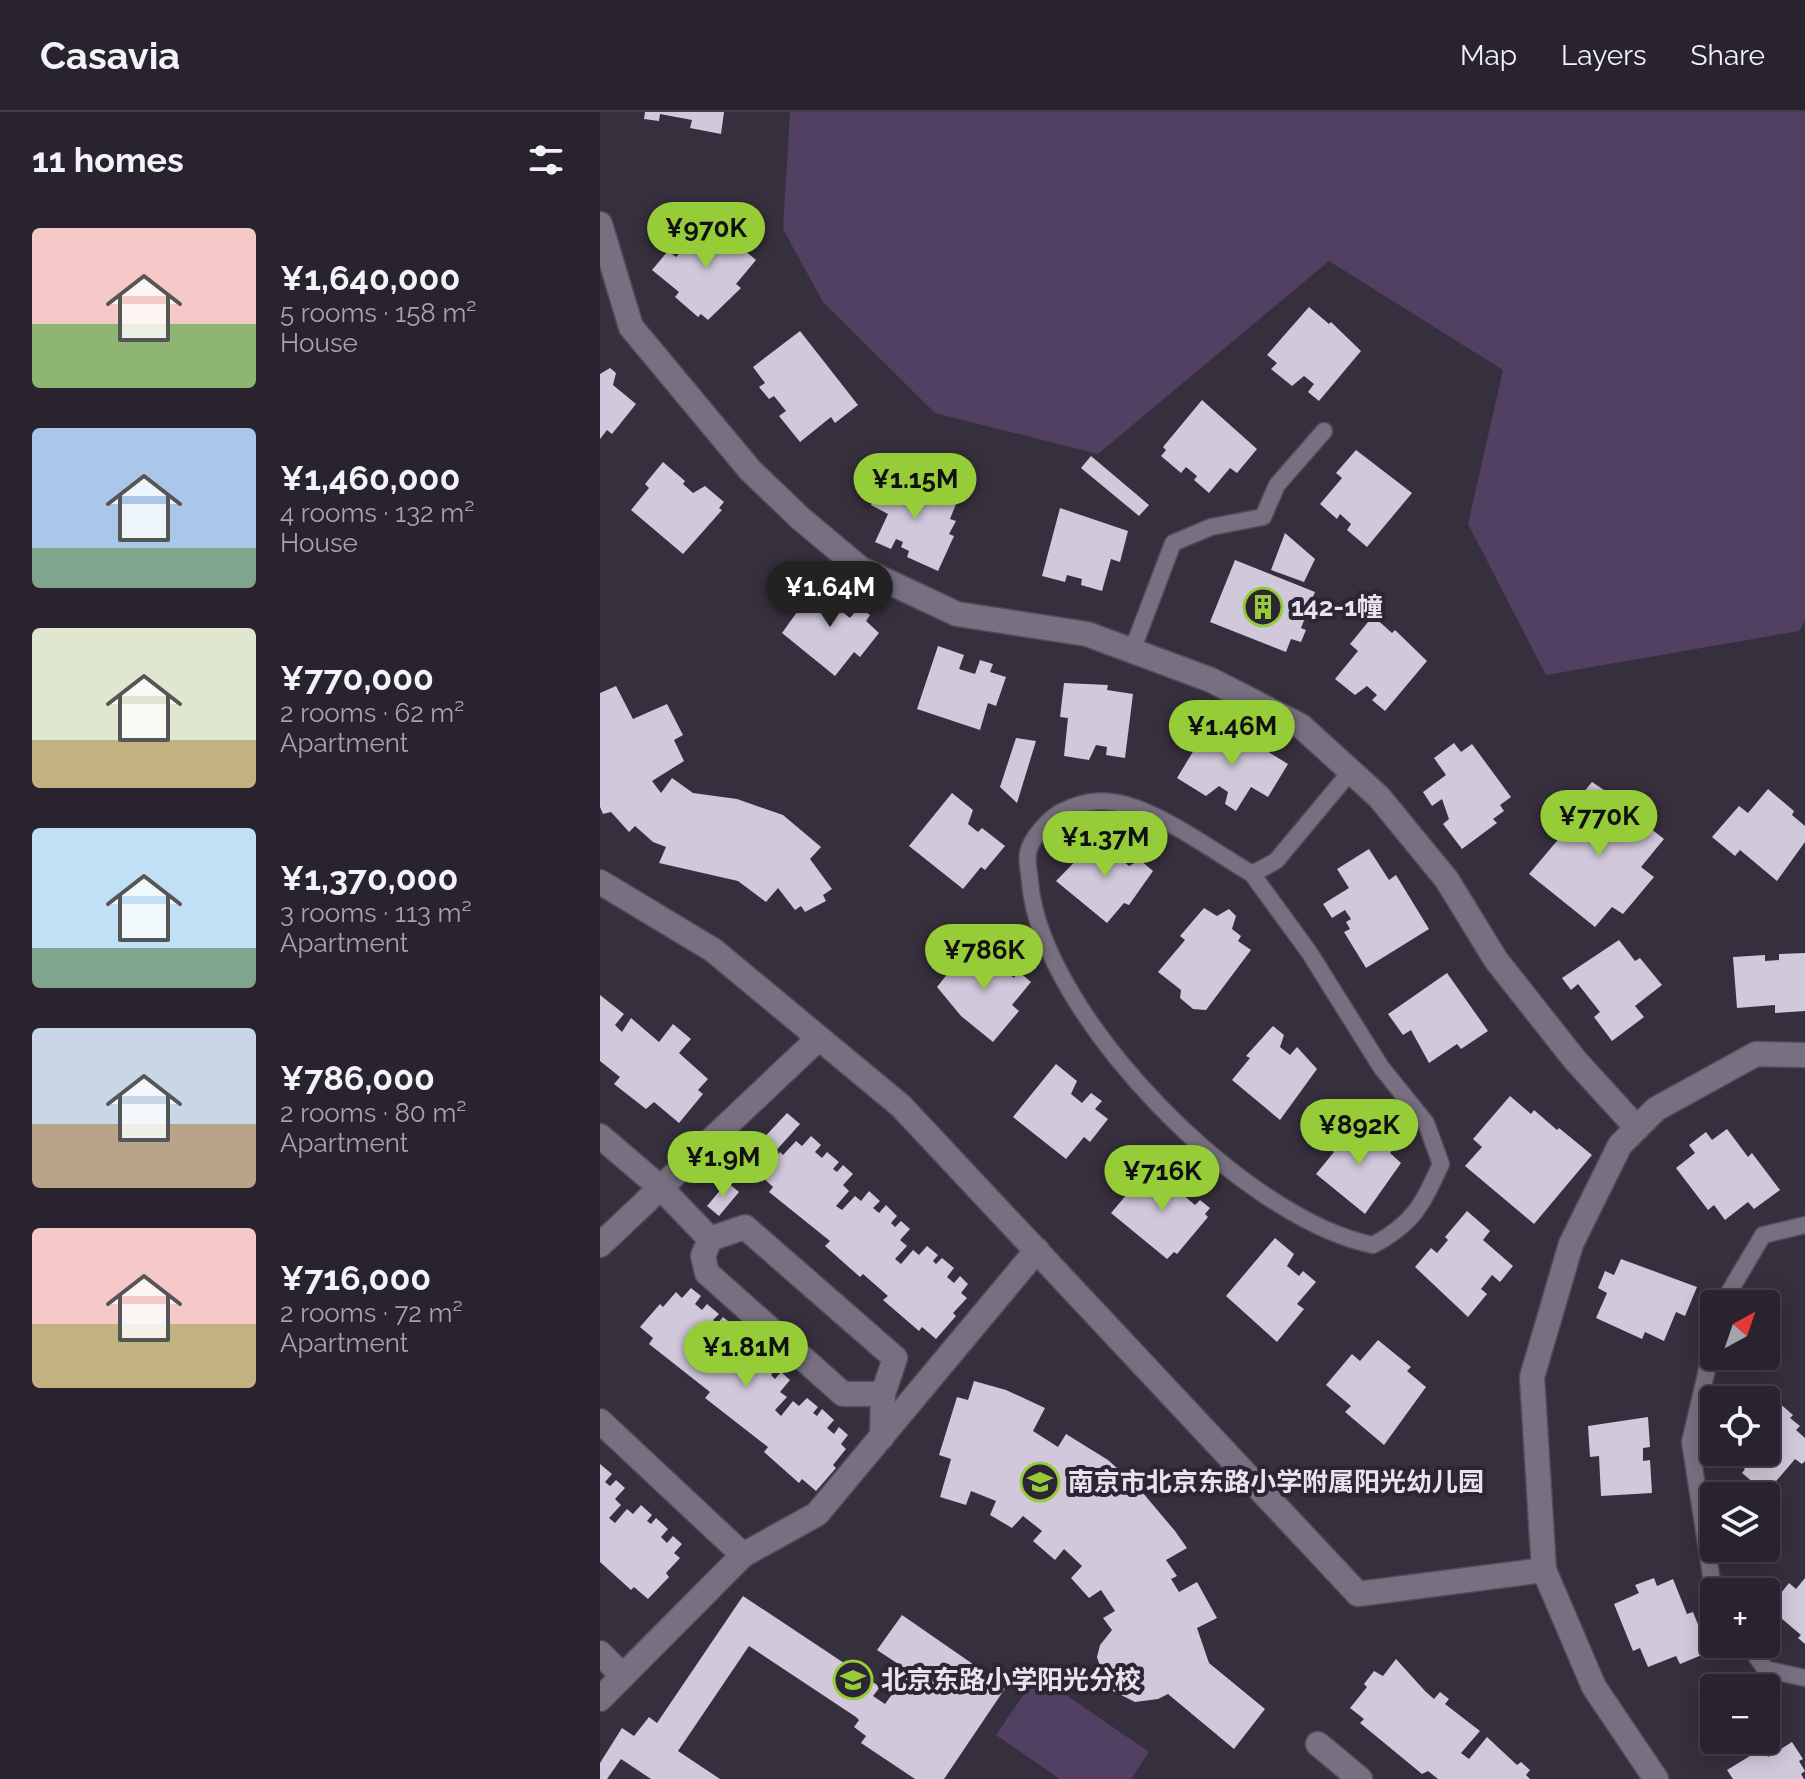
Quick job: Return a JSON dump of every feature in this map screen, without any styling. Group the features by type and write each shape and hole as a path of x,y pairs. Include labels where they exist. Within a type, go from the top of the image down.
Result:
{"street":[{"path":"600,224 631,327 750,470 861,569 957,614 1087,634 1211,680 1301,726 1379,797 1447,880 1496,960 1575,1060 1637,1128"},
{"path":"600,882 713,950 901,1106 1358,1594 1544,1570"},
{"path":"604,1232 662,1189 819,1038"},
{"path":"1656,1779 1594,1687 1544,1570 1532,1377 1571,1244 1620,1145 1656,1109 1756,1054 1805,1055"},
{"path":"600,1136 662,1189 710,1239"},
{"path":"882,1437 883,1394 895,1358 745,1227 710,1239 703,1256 707,1273 843,1394 883,1394"},
{"path":"600,1699 743,1555 817,1514 1037,1250"},
{"path":"600,1421 743,1555"},
{"path":"600,1653 623,1676"},
{"path":"1318,1744 1360,1779"}],"lane":[{"path":"1132,651 1173,543 1211,527 1263,517 1277,485 1324,431"},
{"path":"1252,874 1276,861 1351,771"},
{"path":"1086,799 1135,808 1252,874 1309,952 1343,1013 1426,1123 1441,1164 1420,1210 1400,1231 1373,1245 1342,1239 1279,1205 1210,1153 1158,1104 1111,1052 1076,1000 1051,954 1032,904 1028,852 1050,818 1086,799"},
{"path":"1730,1290 1763,1235 1805,1225"},
{"path":"1707,1370 1690,1442 1711,1578"},
{"path":"1758,1658 1765,1669 1805,1678"}],"shaded area":[{"path":"790,112 1805,112 1805,621 1799,631 1546,675 1468,524 1503,370 1329,261 1098,454 935,413 823,302 783,229"},
{"path":"1037,1675 1149,1752 1131,1779 1060,1779 996,1735"}],"building":[{"path":"645,112 724,112 721,134 690,128 692,120 660,114 659,121 644,119"},
{"path":"704,217 756,260 736,284 741,288 708,320 701,314 698,317 675,297 679,292 652,270 668,251 676,257 687,245 683,242"},
{"path":"1309,307 1329,324 1331,322 1361,351 1319,401 1308,392 1314,384 1304,376 1292,386 1271,369 1277,363 1267,355"},
{"path":"800,331 858,405 835,423 831,417 800,442 779,416 786,411 774,396 769,399 759,387 765,383 753,367"},
{"path":"610,368 616,373 613,385 636,404 612,434 607,430 600,439 600,374"},
{"path":"1202,400 1257,449 1237,473 1230,468 1209,493 1194,480 1197,476 1186,467 1181,473 1161,456 1166,450 1163,447"},
{"path":"1356,450 1412,493 1367,547 1347,530 1351,524 1340,514 1337,519 1320,504 1342,478 1336,473"},
{"path":"1091,456 1149,505 1139,516 1081,468"},
{"path":"663,462 685,481 683,484 693,493 705,486 724,502 719,508 722,510 683,554 631,510 649,488 645,484"},
{"path":"886,472 956,504 950,519 956,521 949,534 954,536 938,571 907,557 909,551 901,547 903,542 896,539 891,549 875,542 888,514 871,505"},
{"path":"1060,508 1128,531 1120,562 1111,559 1102,591 1081,585 1082,579 1067,575 1065,582 1042,576"},
{"path":"1285,533 1315,559 1304,582 1271,570"},
{"name":"142-1幢","path":"1235,560 1315,592 1301,628 1306,630 1301,642 1291,639 1286,652 1210,622"},
{"path":"826,581 845,597 840,610 850,618 859,607 870,615 866,621 879,633 860,657 854,652 835,676 782,633 817,584 821,587"},
{"path":"1373,616 1392,633 1395,630 1427,661 1385,711 1372,700 1377,695 1367,686 1355,695 1335,679 1358,651 1350,644"},
{"path":"938,646 964,655 959,669 975,674 980,660 993,664 990,672 1006,677 996,706 988,703 980,730 917,709"},
{"path":"1064,683 1108,685 1107,690 1133,694 1125,758 1106,755 1107,747 1096,745 1089,760 1064,756 1068,718 1060,717"},
{"path":"616,686 633,719 667,704 683,735 674,740 684,761 652,781 661,793 672,778 693,793 737,799 783,815 821,847 810,859 832,889 823,895 826,901 805,912 801,906 795,910 778,888 766,902 738,881 659,863 666,847 653,842 635,826 629,832 611,812 603,814 600,807 600,693"},
{"path":"1224,725 1288,764 1268,797 1251,787 1236,811 1225,804 1228,792 1219,786 1206,796 1177,778 1197,745 1201,748 1208,735 1215,739"},
{"path":"1016,738 1036,741 1017,803 1000,787"},
{"path":"1454,743 1461,752 1472,744 1511,797 1500,805 1504,811 1493,819 1497,823 1462,849 1443,824 1449,819 1442,799 1432,806 1423,792 1446,775 1434,758"},
{"path":"1592,782 1625,804 1623,807 1664,839 1641,867 1654,877 1623,914 1612,907 1595,927 1529,874 1578,816 1570,809"},
{"path":"1768,789 1794,811 1792,815 1805,826 1805,842 1777,881 1740,850 1735,856 1712,837 1739,806 1748,813"},
{"path":"952,793 973,810 968,824 978,832 982,828 1005,846 985,870 981,867 963,889 909,846"},
{"path":"1100,836 1128,852 1122,860 1129,866 1140,860 1153,871 1129,905 1124,903 1107,923 1056,881"},
{"path":"1369,849 1389,880 1396,875 1429,929 1366,968 1344,932 1350,929 1346,922 1351,919 1345,910 1332,918 1323,904 1349,888 1337,869"},
{"path":"1204,908 1217,916 1229,909 1236,916 1232,929 1241,936 1238,941 1251,950 1206,1010 1193,1009 1180,998 1181,990 1158,972 1185,940 1180,936"},
{"path":"1619,940 1635,961 1640,958 1662,985 1635,1006 1644,1017 1612,1041 1594,1017 1600,1012 1578,984 1571,990 1562,978"},
{"path":"985,942 1006,959 1000,967 1014,978 1018,971 1031,982 1012,1005 1019,1011 993,1042 961,1016 937,987 953,967 957,971"},
{"path":"1805,953 1805,1011 1775,1013 1775,1005 1737,1008 1733,957 1765,955 1765,961 1779,960 1779,954"},
{"path":"1447,973 1488,1031 1461,1049 1457,1044 1429,1063 1411,1030 1403,1035 1388,1014"},
{"path":"600,995 624,1014 615,1025 622,1032 631,1018 659,1042 673,1024 691,1039 679,1053 708,1079 698,1090 703,1094 679,1123 654,1102 646,1109 614,1084 620,1077 600,1061"},
{"path":"1273,1026 1284,1035 1280,1047 1290,1055 1297,1047 1317,1069 1280,1120 1232,1080 1250,1058 1246,1056"},
{"path":"1056,1064 1077,1081 1071,1094 1082,1103 1091,1093 1102,1101 1095,1109 1108,1119 1090,1142 1084,1137 1066,1159 1013,1117"},
{"path":"1510,1096 1531,1114 1534,1110 1592,1155 1534,1224 1465,1166 1482,1147 1473,1139"},
{"path":"787,1113 800,1124 756,1173 742,1161"},
{"path":"1358,1120 1370,1130 1364,1141 1374,1149 1381,1140 1393,1149 1390,1153 1401,1163 1365,1214 1316,1174 1334,1152 1329,1148 1349,1124 1352,1127"},
{"path":"1727,1129 1748,1157 1752,1153 1780,1190 1754,1209 1748,1202 1725,1220 1714,1205 1708,1210 1676,1168 1695,1153 1689,1145 1706,1132 1712,1140"},
{"path":"811,1136 821,1145 815,1152 822,1158 827,1152 839,1162 833,1169 837,1172 843,1165 853,1174 843,1185 849,1191 836,1206 842,1210 855,1196 861,1201 869,1191 880,1201 873,1208 879,1213 886,1205 897,1216 891,1223 895,1227 901,1221 910,1229 900,1240 907,1246 895,1259 901,1264 913,1250 919,1255 927,1246 938,1255 933,1261 936,1264 942,1258 954,1268 947,1277 954,1283 960,1276 968,1284 961,1293 967,1298 936,1339 922,1327 919,1331 883,1300 888,1296 863,1274 860,1277 825,1246 830,1241 769,1192 773,1187 760,1175 780,1152 783,1155 796,1141 802,1146"},
{"path":"1166,1164 1182,1177 1178,1183 1186,1190 1182,1194 1195,1205 1200,1200 1210,1208 1205,1214 1208,1217 1177,1254 1174,1252 1167,1259 1111,1213 1139,1180 1147,1187"},
{"path":"727,1182 739,1192 719,1216 707,1206"},
{"path":"1467,1211 1490,1231 1483,1240 1513,1266 1500,1282 1492,1275 1481,1289 1487,1294 1468,1317 1415,1267 1431,1248 1437,1253 1448,1240 1445,1237"},
{"path":"1275,1238 1294,1254 1287,1266 1299,1276 1303,1271 1316,1282 1297,1304 1304,1309 1277,1342 1226,1296"},
{"path":"1621,1259 1697,1287 1685,1316 1676,1312 1664,1341 1645,1332 1642,1339 1596,1318 1607,1293 1598,1288 1605,1271 1614,1275"},
{"path":"691,1288 701,1296 695,1304 702,1310 707,1304 719,1314 713,1320 717,1324 723,1317 733,1325 723,1337 729,1342 717,1357 722,1362 735,1347 741,1352 749,1343 761,1352 754,1360 759,1364 765,1357 777,1367 771,1375 775,1379 781,1372 790,1380 780,1392 787,1397 775,1410 781,1416 793,1401 799,1406 807,1398 818,1407 813,1413 817,1416 822,1409 834,1420 827,1428 834,1434 839,1427 848,1435 841,1444 846,1449 833,1465 836,1468 816,1491 802,1479 799,1483 764,1452 768,1447 705,1398 710,1392 649,1344 653,1338 640,1327 660,1304 663,1307 676,1292 682,1298"},
{"path":"1378,1340 1411,1367 1407,1371 1426,1387 1384,1445 1345,1412 1351,1406 1326,1385 1352,1354 1360,1361"},
{"path":"974,1381 1006,1390 1045,1408 1033,1431 1058,1447 1066,1434 1108,1460 1137,1486 1175,1531 1187,1548 1166,1560 1177,1576 1171,1579 1179,1592 1197,1582 1217,1618 1197,1628 1209,1663 1265,1709 1234,1749 1168,1694 1158,1699 1135,1702 1107,1688 1097,1657 1100,1645 1112,1630 1103,1618 1115,1611 1101,1590 1089,1598 1071,1578 1082,1566 1064,1549 1055,1560 1033,1541 1042,1531 1023,1516 1012,1528 990,1515 996,1501 971,1491 966,1505 940,1497 951,1459 939,1455 957,1397 968,1400"},
{"path":"1780,1404 1800,1426 1796,1430 1805,1438 1805,1461 1802,1464 1795,1459 1775,1482 1753,1482 1742,1473 1745,1469 1741,1466 1780,1466"},
{"path":"1648,1417 1650,1447 1643,1448 1643,1461 1650,1460 1652,1493 1601,1496 1599,1456 1590,1457 1588,1426"},
{"path":"600,1464 612,1474 605,1482 610,1486 616,1480 625,1488 615,1499 621,1505 609,1518 615,1523 627,1509 633,1514 641,1505 652,1515 647,1521 651,1524 656,1518 668,1529 661,1537 667,1543 673,1536 682,1544 674,1553 680,1558 666,1573 669,1577 648,1599 634,1587 631,1590 600,1562"},
{"path":"1654,1578 1657,1586 1673,1579 1687,1614 1693,1612 1700,1630 1700,1656 1680,1664 1676,1656 1648,1667 1640,1648 1633,1651 1614,1604 1639,1593 1635,1585"},
{"path":"1805,1578 1805,1644 1798,1638 1801,1635 1780,1617 1780,1594 1789,1583 1796,1589"},
{"path":"743,1596 880,1687 873,1696 885,1704 909,1671 877,1650 902,1615 1006,1687 944,1779 915,1779 861,1743 866,1736 854,1727 859,1720 856,1717 749,1646 678,1751 720,1779 651,1779 621,1759 607,1779 600,1779 600,1763 622,1728 634,1736 649,1717 657,1723"},
{"path":"1396,1659 1434,1699 1440,1692 1449,1699 1445,1704 1480,1731 1461,1753 1469,1759 1487,1737 1517,1765 1521,1762 1530,1770 1526,1775 1530,1779 1438,1779 1428,1771 1422,1774 1360,1723 1364,1719 1350,1708 1367,1687 1364,1684 1374,1671 1383,1676"},
{"path":"1792,1742 1803,1759 1799,1761 1805,1771 1801,1774 1804,1779 1733,1779 1727,1770 1753,1754 1766,1754 1768,1757 1780,1754 1780,1750"}],"place":[{"name":"142-1幢","path":"1263,607"},
{"name":"南京市北京东路小学附属阳光幼儿园","path":"1040,1482"},
{"name":"北京东路小学阳光分校","path":"853,1680"}]}
